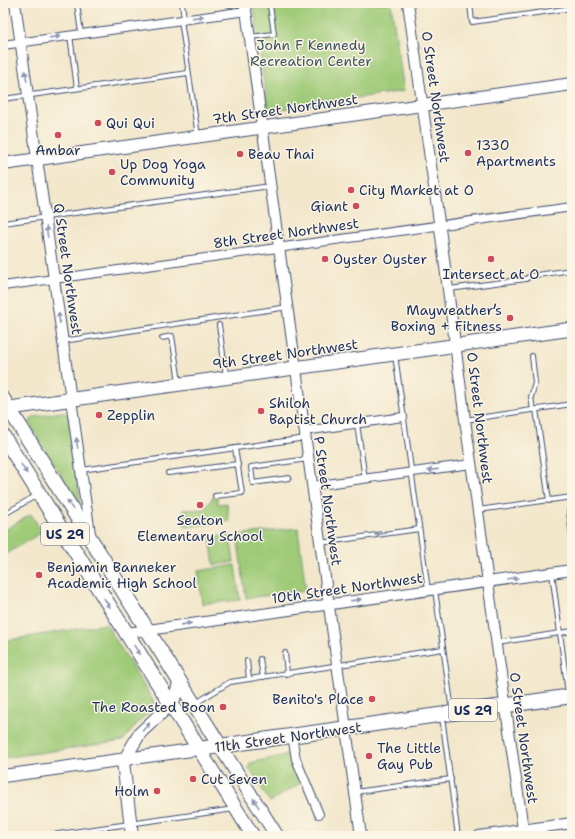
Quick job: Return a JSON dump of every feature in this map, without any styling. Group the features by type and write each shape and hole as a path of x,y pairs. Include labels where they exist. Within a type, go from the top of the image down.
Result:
{"highway":[{"name":"US 29","path":"5,406 90,538 220,746"},
{"name":"US 29","path":"3,436 199,749"},
{"name":"11th Street Northwest","path":"199,749 570,697"}],"main road":[{"name":"7th Street Northwest","path":"3,164 572,84"},
{"name":"9th Street Northwest","path":"5,406 71,400 572,329"},
{"path":"132,836 123,769 124,760 144,728 171,704 180,681"},
{"path":"220,746 277,836"},
{"path":"199,749 253,836"},
{"name":"11th Street Northwest","path":"3,776 199,749"}],"street":[{"name":"Q Street Northwest","path":"15,3 90,538"},
{"name":"O Street Northwest","path":"408,3 440,225 471,464 524,833"},
{"path":"3,45 183,20 245,7"},
{"name":"P Street Northwest","path":"245,7 361,836"},
{"name":"8th Street Northwest","path":"3,286 572,207"},
{"path":"305,434 403,417"},
{"path":"312,486 471,464"},
{"name":"10th Street Northwest","path":"126,633 572,570"},
{"path":"292,736 296,759 319,814"},
{"path":"479,836 524,833 572,823"}],"lane":[{"path":"77,3 81,34"},
{"path":"182,3 188,73 198,136"},
{"path":"470,3 472,22 572,8"},
{"path":"250,37 274,34 270,5"},
{"path":"70,35 77,88"},
{"path":"3,99 188,73"},
{"path":"3,223 271,186"},
{"path":"448,289 526,279 530,276 572,270"},
{"path":"62,341 288,307"},
{"path":"219,325 226,378"},
{"path":"162,338 172,336 180,385"},
{"path":"395,354 410,473 419,529 443,649 451,779 458,836"},
{"path":"532,356 535,383 531,397 549,501"},
{"path":"465,420 572,404"},
{"path":"357,424 365,479"},
{"path":"81,470 235,448 305,434"},
{"path":"215,496 242,493 235,448"},
{"path":"289,478 253,483 251,467 308,459"},
{"path":"168,473 238,464"},
{"path":"3,515 39,494"},
{"path":"478,510 572,497"},
{"path":"572,510 569,511 572,538"},
{"path":"320,543 419,529"},
{"path":"552,573 570,697"},
{"path":"497,643 572,631"},
{"path":"194,704 230,682 443,649"},
{"path":"285,653 287,674"},
{"path":"260,659 263,677"},
{"path":"247,661 249,680"},
{"path":"355,792 451,779"},
{"path":"45,836 236,809"}],"green space":[{"name":"John F Kennedy Recreation Center","path":"253,3 391,3 404,91 268,111"},
{"path":"62,412 67,414 69,418 80,500 79,502 29,423 33,417"},
{"path":"213,497 217,497 218,504 227,503 229,521 185,527 183,510 205,509"},
{"path":"31,514 42,532 3,556 3,531"},
{"path":"298,528 306,591 246,598 237,535"},
{"path":"230,535 234,562 214,565 210,537"},
{"path":"235,565 240,600 202,604 198,571"},
{"path":"106,624 154,702 155,708 141,719 123,741 3,758 3,641"},
{"path":"291,754 302,782 270,802 249,768 250,763"}],"place":[{"name":"Qui Qui","path":"98,123"},
{"name":"Ambar","path":"58,135"},
{"name":"1330 Apartments","path":"468,153"},
{"name":"Beau Thai","path":"240,154"},
{"name":"Up Dog Yoga Community","path":"112,172"},
{"name":"City Market at O","path":"351,190"},
{"name":"Giant","path":"356,206"},
{"name":"Oyster Oyster","path":"325,259"},
{"name":"Intersect at O","path":"491,259"},
{"name":"Mayweather’s Boxing + Fitness","path":"510,318"},
{"name":"Shiloh Baptist Church","path":"261,411"},
{"name":"Zepplin","path":"99,415"},
{"name":"Seaton Elementary School","path":"200,505"},
{"name":"Benjamin Banneker Academic High School","path":"39,575"},
{"name":"Benito's Place","path":"372,699"},
{"name":"The Roasted Boon","path":"223,707"},
{"name":"The Little Gay Pub","path":"369,756"},
{"name":"Cut Seven","path":"193,779"},
{"name":"Holm","path":"157,791"}]}
